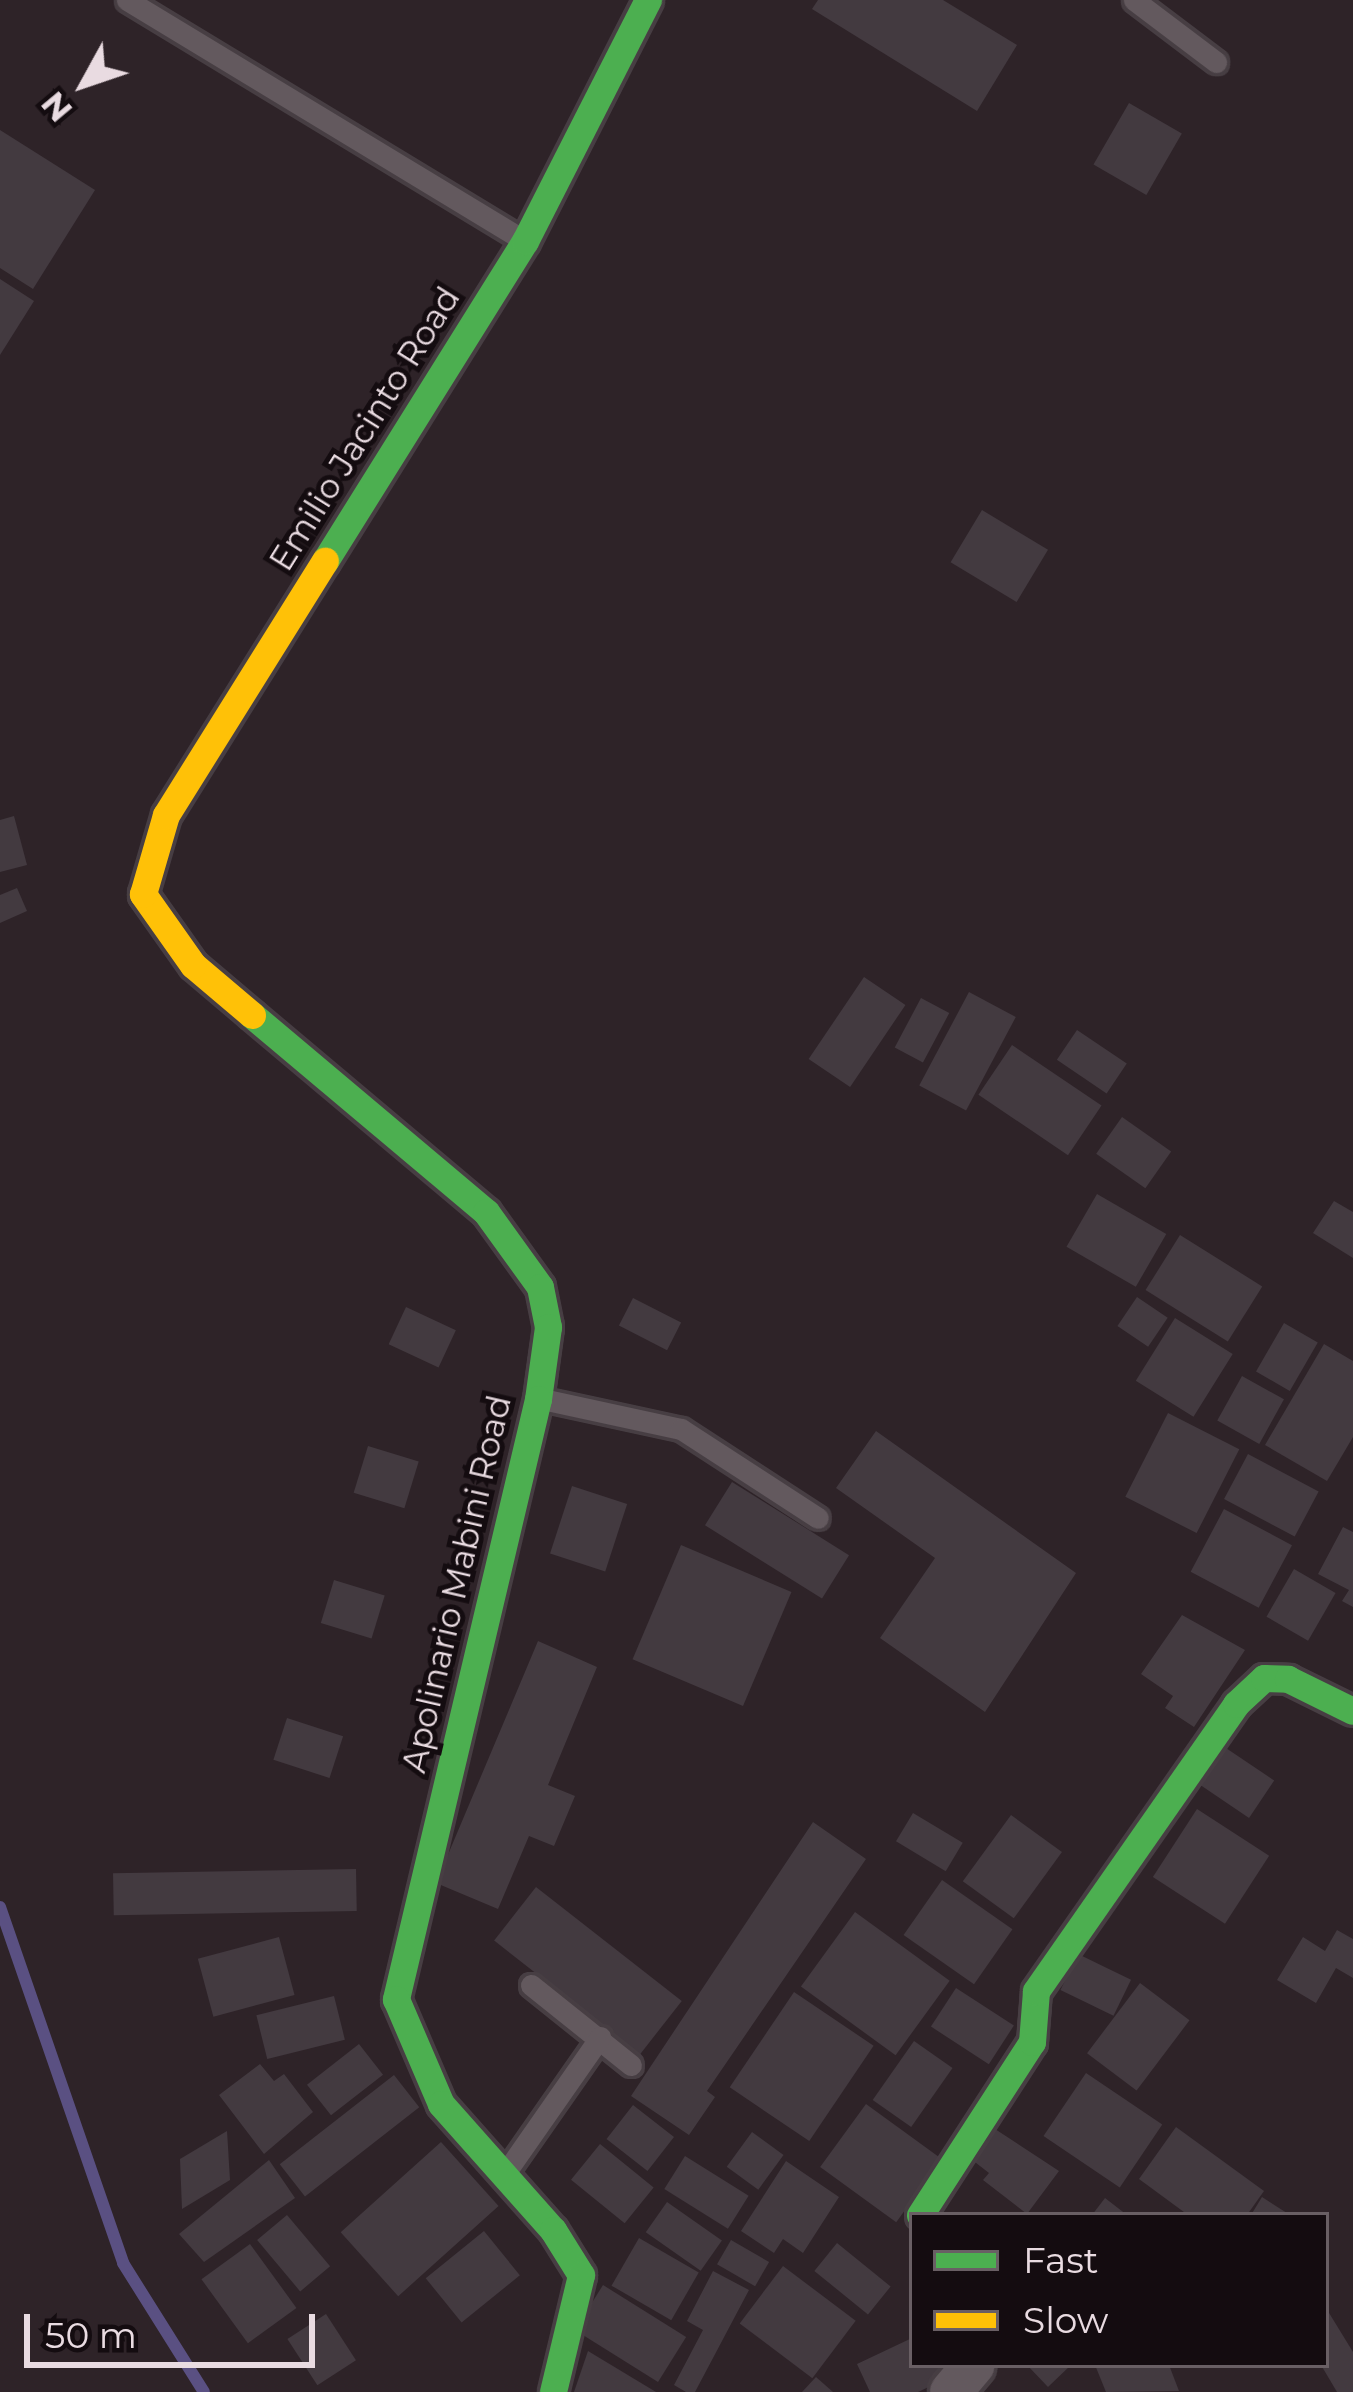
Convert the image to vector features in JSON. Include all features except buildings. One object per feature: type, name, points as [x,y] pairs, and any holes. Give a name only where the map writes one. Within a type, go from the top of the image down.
[{"type":"street","name":"Emilio Jacinto Road","points":[[143,894],[166,815],[525,241],[648,0]]},
{"type":"street","name":"Apolinario Mabini Road","points":[[143,894],[193,965],[486,1212],[540,1287],[548,1327],[538,1399],[396,1999],[442,2104],[504,2174],[581,2275],[566,2363],[553,2392]]},
{"type":"street","points":[[922,2212],[1032,2042],[1036,1991],[1236,1704],[1264,1678],[1288,1679],[1353,1711]]},
{"type":"street","points":[[951,2392],[971,2368]]},
{"type":"lane","points":[[127,0],[525,241]]},
{"type":"lane","points":[[1134,0],[1216,62]]},
{"type":"lane","points":[[538,1399],[681,1429],[818,1518]]},
{"type":"lane","points":[[531,1985],[631,2065]]},
{"type":"lane","points":[[504,2174],[599,2037]]},
{"type":"waterway","points":[[0,1907],[123,2263],[204,2392]]},
{"type":"traffic: fast","points":[[325,561],[525,241],[648,0]]},
{"type":"traffic: fast","points":[[252,1015],[486,1212],[540,1287],[548,1327],[538,1399],[396,1999],[441,2104],[553,2230],[581,2275],[553,2392]]},
{"type":"traffic: fast","points":[[922,2212],[1032,2042],[1036,1991],[1236,1704],[1264,1678],[1288,1679],[1353,1711]]},
{"type":"traffic: slow","points":[[252,1015],[193,965],[143,894],[166,815],[325,561]]}]
